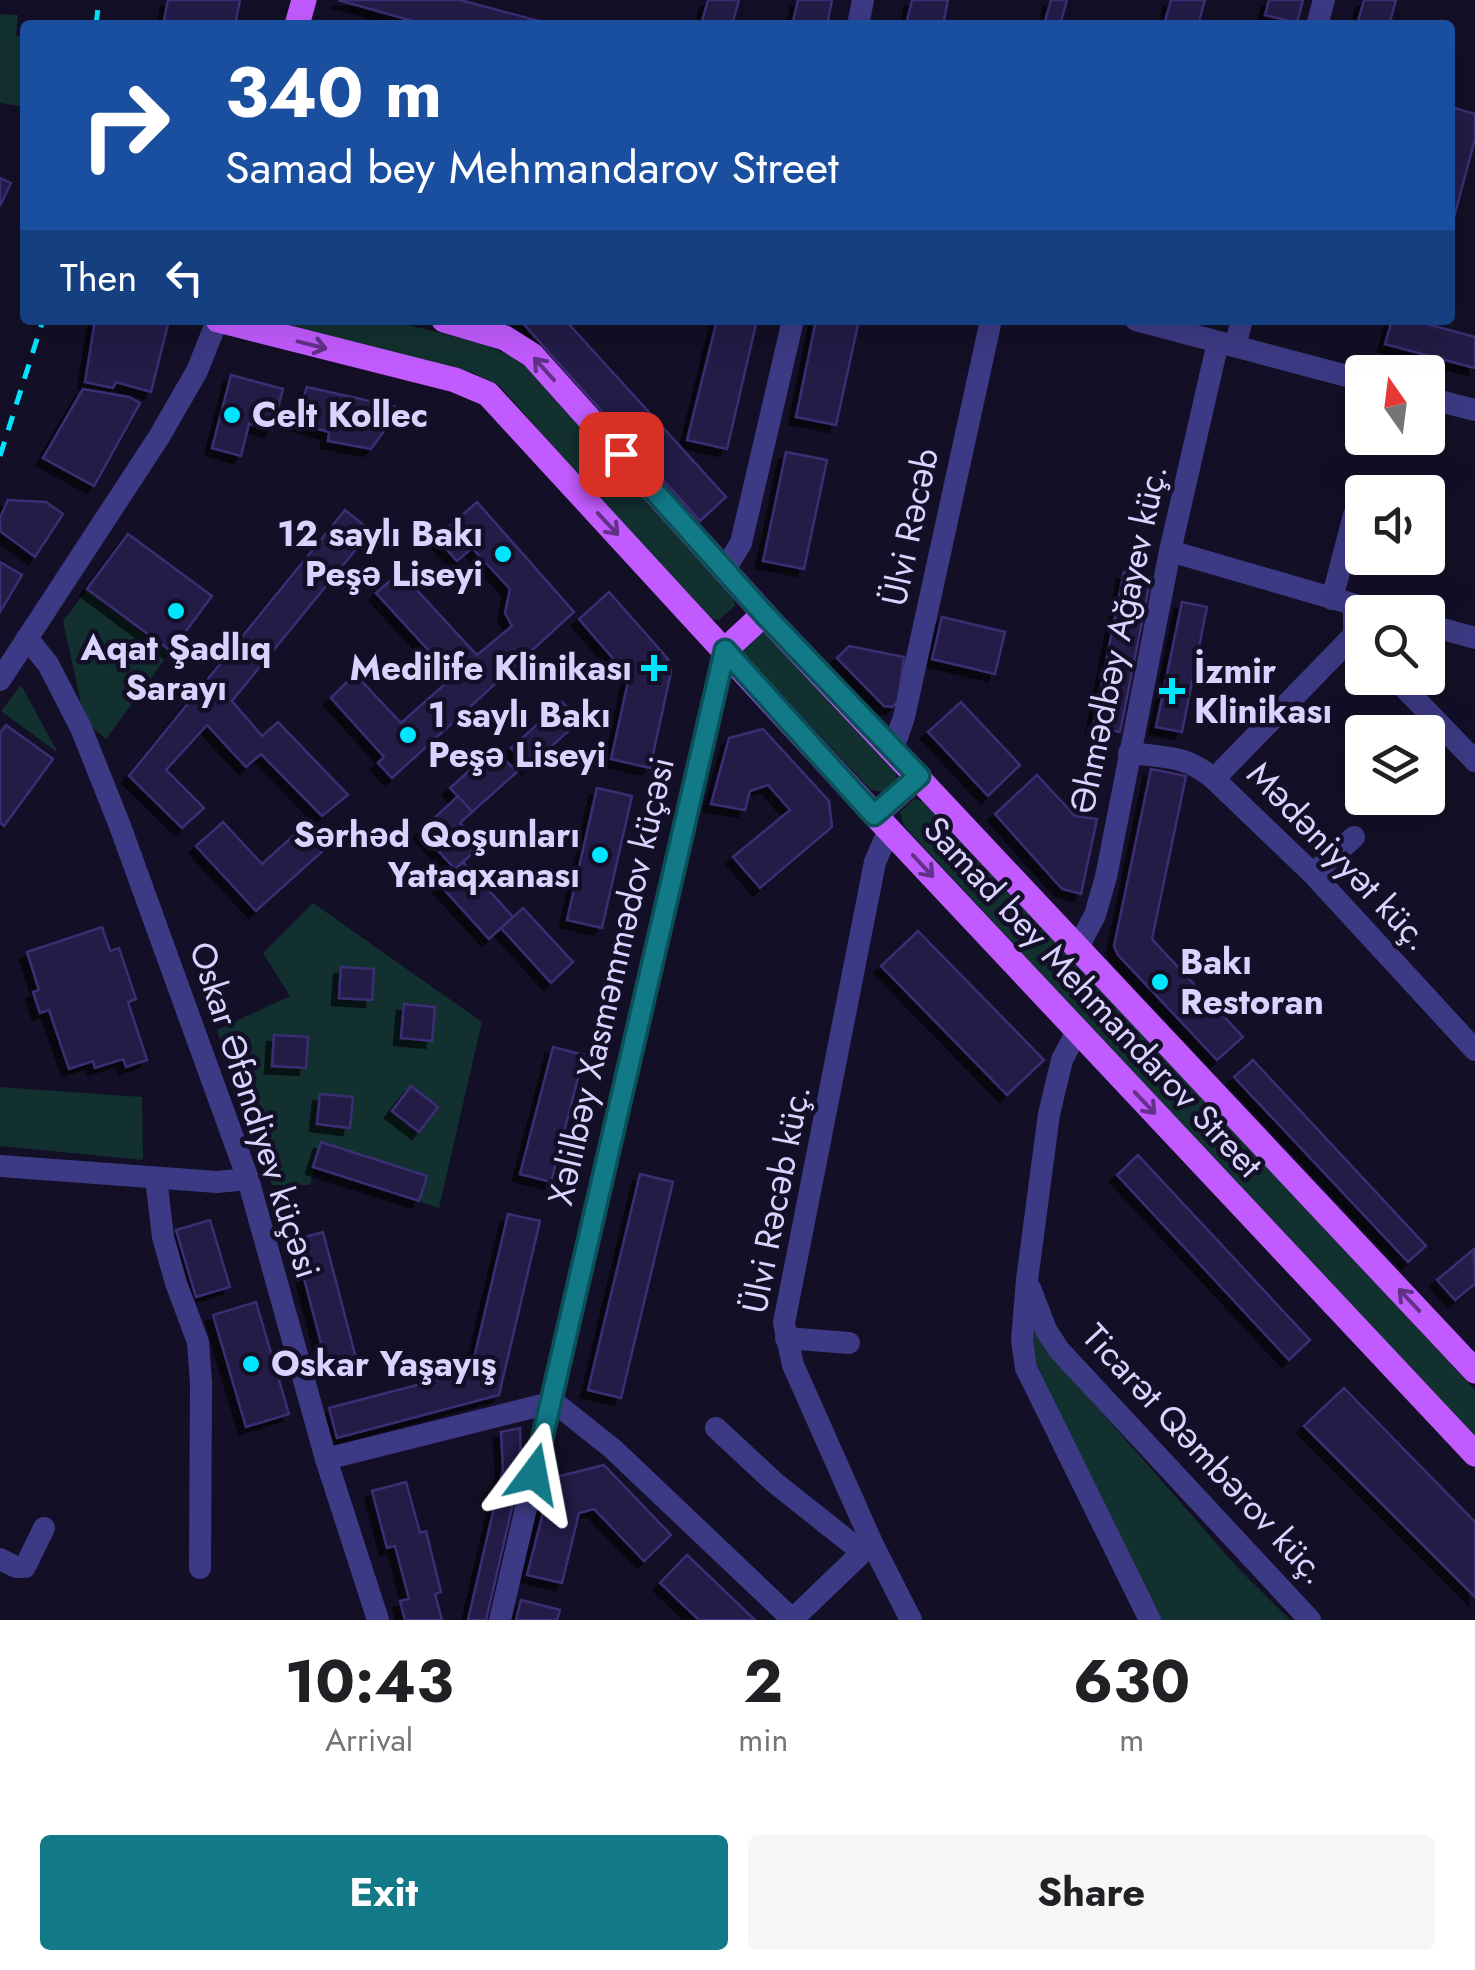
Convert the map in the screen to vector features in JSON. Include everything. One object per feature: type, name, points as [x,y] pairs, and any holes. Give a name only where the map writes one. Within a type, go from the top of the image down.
[{"type":"main road","name":"Samad bey Mehmandarov Street","points":[[238,325],[455,380],[488,394],[882,823],[1475,1454]]},
{"type":"main road","name":"Samad bey Mehmandarov Street","points":[[489,326],[532,356],[764,614],[1472,1361]]},
{"type":"main road","points":[[725,650],[764,614]]},
{"type":"main road","points":[[882,823],[919,776]]},
{"type":"street","points":[[0,680],[159,437],[196,372],[216,325]]},
{"type":"street","points":[[725,570],[741,543],[792,325]]},
{"type":"street","name":"Ülvi Rəcəb","points":[[894,749],[990,325]]},
{"type":"street","points":[[1155,325],[1345,375]]},
{"type":"street","name":"Əhmədbəy Ağayev küç.","points":[[1078,947],[1095,915],[1106,877],[1170,551],[1227,344],[1239,325]]},
{"type":"street","points":[[1445,402],[1475,410]]},
{"type":"street","points":[[1170,551],[1343,602]]},
{"type":"street","points":[[1345,607],[1346,575]]},
{"type":"street","points":[[1445,630],[1475,638]]},
{"type":"street","name":"Oskar Əfəndiyev küçəsi","points":[[27,638],[54,674],[88,746],[248,1179],[326,1459],[378,1620]]},
{"type":"street","name":"Xəlilbəy Xasməmmədov küçəsi","points":[[500,1620],[725,650]]},
{"type":"street","points":[[1214,778],[1345,652]]},
{"type":"street","points":[[1411,695],[1475,761]]},
{"type":"street","name":"Mədəniyyət küç.","points":[[1129,754],[1182,759],[1214,778],[1312,874],[1475,1050]]},
{"type":"street","name":"Ülvi Rəcəb küç.","points":[[882,823],[787,1300],[786,1338],[793,1365],[867,1547],[912,1620]]},
{"type":"street","points":[[1312,874],[1354,837]]},
{"type":"street","points":[[1077,1032],[1062,1060],[1049,1114],[1026,1280],[1022,1340],[1026,1368],[1150,1620]]},
{"type":"street","points":[[0,1166],[217,1182],[248,1179]]},
{"type":"street","points":[[156,1178],[163,1237],[198,1342],[200,1568]]},
{"type":"street","name":"Ticarət Qəmbərov küç.","points":[[1026,1280],[1046,1330],[1059,1350],[1310,1620]]},
{"type":"street","points":[[786,1338],[849,1344]]},
{"type":"street","points":[[326,1459],[550,1404],[570,1412],[613,1449],[793,1620],[867,1547],[774,1482],[716,1428]]},
{"type":"street","points":[[0,1558],[16,1567],[25,1567],[44,1528]]},
{"type":"green space","points":[[0,14],[18,15],[20,106],[0,103]]},
{"type":"green space","points":[[283,325],[408,325],[481,343],[520,360],[733,590],[735,606],[719,620],[703,618],[500,386],[471,372]]},
{"type":"green space","points":[[87,589],[171,651],[106,739],[85,721],[63,621]]},
{"type":"green space","points":[[762,629],[895,769],[897,781],[884,792],[871,790],[740,650]]},
{"type":"green space","points":[[21,685],[58,753],[1,711]]},
{"type":"green space","points":[[914,799],[927,802],[1475,1390],[1475,1441],[904,826],[900,812]]},
{"type":"green space","points":[[313,903],[482,1022],[439,1208],[314,1167],[310,1185],[272,1185],[217,1030],[290,996],[263,953]]},
{"type":"green space","points":[[0,1087],[142,1097],[143,1160],[0,1146]]},
{"type":"green space","points":[[1036,1328],[1049,1352],[1237,1567],[1290,1620],[1159,1620],[1038,1367],[1029,1340]]},
{"type":"building","points":[[168,0],[240,0],[236,20],[164,20]]},
{"type":"building","points":[[338,0],[460,0],[535,20],[409,20]]},
{"type":"building","points":[[708,0],[739,0],[733,20],[702,20]]},
{"type":"building","points":[[798,0],[832,0],[828,20],[793,20]]},
{"type":"building","points":[[912,0],[948,0],[944,20],[907,20]]},
{"type":"building","points":[[1051,0],[1067,0],[1061,20],[1045,20]]},
{"type":"building","points":[[1171,0],[1205,0],[1199,20],[1165,20]]},
{"type":"building","points":[[1269,0],[1303,0],[1298,20],[1265,15]]},
{"type":"building","points":[[1364,0],[1396,0],[1390,20],[1358,20]]},
{"type":"building","points":[[1455,108],[1475,114],[1475,139],[1455,213]]},
{"type":"building","points":[[0,178],[11,183],[0,206]]},
{"type":"building","points":[[94,325],[168,325],[151,392],[116,382],[113,388],[85,382]]},
{"type":"building","points":[[524,325],[570,325],[726,497],[700,521]]},
{"type":"building","points":[[716,325],[756,325],[727,449],[687,440]]},
{"type":"building","points":[[815,325],[858,325],[836,425],[796,417]]},
{"type":"building","points":[[1391,325],[1431,325],[1475,337],[1475,368],[1445,360],[1445,355],[1426,355],[1385,344]]},
{"type":"building","points":[[231,375],[283,389],[272,430],[249,424],[241,456],[212,448]]},
{"type":"building","points":[[307,387],[401,408],[371,449],[328,441],[329,432],[295,423]]},
{"type":"building","points":[[83,389],[129,397],[140,403],[94,486],[43,458]]},
{"type":"building","points":[[786,452],[827,460],[804,569],[763,561]]},
{"type":"building","points":[[8,500],[46,502],[63,514],[35,557],[0,531],[0,518]]},
{"type":"building","points":[[477,502],[574,612],[392,778],[378,763],[384,757],[331,698],[355,674],[401,723],[453,677],[376,593],[400,572],[477,655],[512,626],[505,613],[510,589],[472,548],[457,561],[436,538]]},
{"type":"building","points":[[345,510],[371,531],[232,701],[262,736],[278,722],[348,795],[322,816],[261,754],[246,767],[207,725],[166,770],[204,808],[182,828],[129,776]]},
{"type":"building","points":[[128,534],[212,596],[171,651],[87,589]]},
{"type":"building","points":[[0,562],[22,575],[0,612]]},
{"type":"building","points":[[1124,572],[1151,577],[1120,732],[1093,727]]},
{"type":"building","points":[[609,592],[668,659],[671,672],[650,768],[611,759],[629,677],[579,619]]},
{"type":"building","points":[[1182,602],[1207,607],[1182,732],[1156,727]]},
{"type":"building","points":[[942,617],[1005,632],[995,674],[932,659]]},
{"type":"building","points":[[849,646],[904,657],[898,702],[892,707],[884,706],[837,658]]},
{"type":"building","points":[[562,702],[580,721],[528,767],[511,748]]},
{"type":"building","points":[[961,702],[1020,765],[988,796],[928,732]]},
{"type":"building","points":[[6,725],[53,759],[4,826],[0,823],[0,733]]},
{"type":"building","points":[[763,729],[829,801],[832,827],[760,888],[733,857],[790,810],[768,785],[750,791],[745,810],[711,804],[729,738]]},
{"type":"building","points":[[494,748],[517,772],[472,812],[450,788]]},
{"type":"building","points":[[1151,769],[1186,776],[1152,939],[1243,1037],[1217,1060],[1118,955],[1114,946]]},
{"type":"building","points":[[1037,775],[1075,816],[1097,819],[1081,894],[1062,889],[995,814]]},
{"type":"building","points":[[597,788],[632,796],[602,928],[567,920]]},
{"type":"building","points":[[458,796],[472,812],[460,823],[481,846],[455,869],[420,831]]},
{"type":"building","points":[[223,822],[262,864],[304,826],[325,849],[256,911],[196,846]]},
{"type":"building","points":[[463,862],[513,917],[489,939],[439,884]]},
{"type":"building","points":[[523,908],[573,962],[551,983],[501,928]]},
{"type":"building","points":[[102,927],[110,951],[119,948],[136,999],[128,1002],[147,1060],[126,1067],[123,1059],[95,1068],[93,1061],[69,1069],[49,1010],[40,1013],[33,992],[39,990],[27,952]]},
{"type":"building","points":[[918,931],[1044,1060],[1007,1095],[881,966]]},
{"type":"building","points":[[341,967],[374,969],[372,1000],[339,998]]},
{"type":"building","points":[[404,1004],[435,1007],[432,1041],[401,1038]]},
{"type":"building","points":[[274,1035],[308,1037],[306,1068],[272,1066]]},
{"type":"building","points":[[553,1047],[584,1055],[551,1182],[520,1174]]},
{"type":"building","points":[[1253,1060],[1426,1246],[1408,1262],[1234,1077]]},
{"type":"building","points":[[411,1086],[438,1107],[419,1132],[392,1111]]},
{"type":"building","points":[[320,1094],[353,1097],[350,1128],[317,1124]]},
{"type":"building","points":[[321,1142],[427,1176],[419,1201],[313,1167]]},
{"type":"building","points":[[1138,1155],[1310,1340],[1289,1360],[1117,1175]]},
{"type":"building","points":[[640,1174],[673,1182],[621,1398],[588,1390]]},
{"type":"building","points":[[508,1214],[540,1221],[499,1395],[337,1438],[329,1408],[471,1371]]},
{"type":"building","points":[[210,1220],[230,1287],[196,1297],[176,1230]]},
{"type":"building","points":[[323,1232],[357,1362],[328,1370],[294,1240]]},
{"type":"building","points":[[1474,1249],[1475,1284],[1455,1300],[1437,1280]]},
{"type":"building","name":"Oskar Yaşayış","points":[[256,1302],[289,1414],[246,1427],[213,1315]]},
{"type":"building","points":[[1344,1388],[1475,1522],[1475,1597],[1304,1426]]},
{"type":"building","points":[[520,1428],[521,1469],[486,1620],[468,1620],[503,1469],[501,1432]]},
{"type":"building","points":[[604,1465],[671,1535],[644,1561],[594,1509],[579,1513],[562,1583],[527,1575],[552,1478]]},
{"type":"building","points":[[406,1482],[420,1533],[426,1531],[441,1592],[435,1594],[442,1620],[405,1620],[400,1601],[409,1599],[395,1546],[387,1548],[372,1491]]},
{"type":"building","points":[[687,1555],[755,1620],[699,1620],[660,1583]]},
{"type":"building","points":[[521,1600],[560,1610],[557,1620],[516,1620]]},
{"type":"railway","points":[[97,20],[99,0]]},
{"type":"railway","points":[[0,456],[41,325]]},
{"type":"place","name":"Celt Kollec","points":[[232,415]]},
{"type":"place","name":"12 saylı Bakı Peşə Liseyi","points":[[503,554]]},
{"type":"place","name":"Aqat Şadlıq Sarayı","points":[[176,611]]},
{"type":"place","name":"Medilife Klinikası","points":[[654,668]]},
{"type":"place","name":"İzmir Klinikası","points":[[1172,691]]},
{"type":"place","name":"1 saylı Bakı Peşə Liseyi","points":[[408,735]]},
{"type":"place","name":"Sərhəd Qoşunları Yataqxanası","points":[[600,855]]},
{"type":"place","name":"Bakı Restoran","points":[[1160,982]]},
{"type":"place","name":"Oskar Yaşayış","points":[[251,1364]]},
{"type":"route","points":[[534,1474],[725,650],[874,815],[919,776],[764,614],[621,454]]}]
